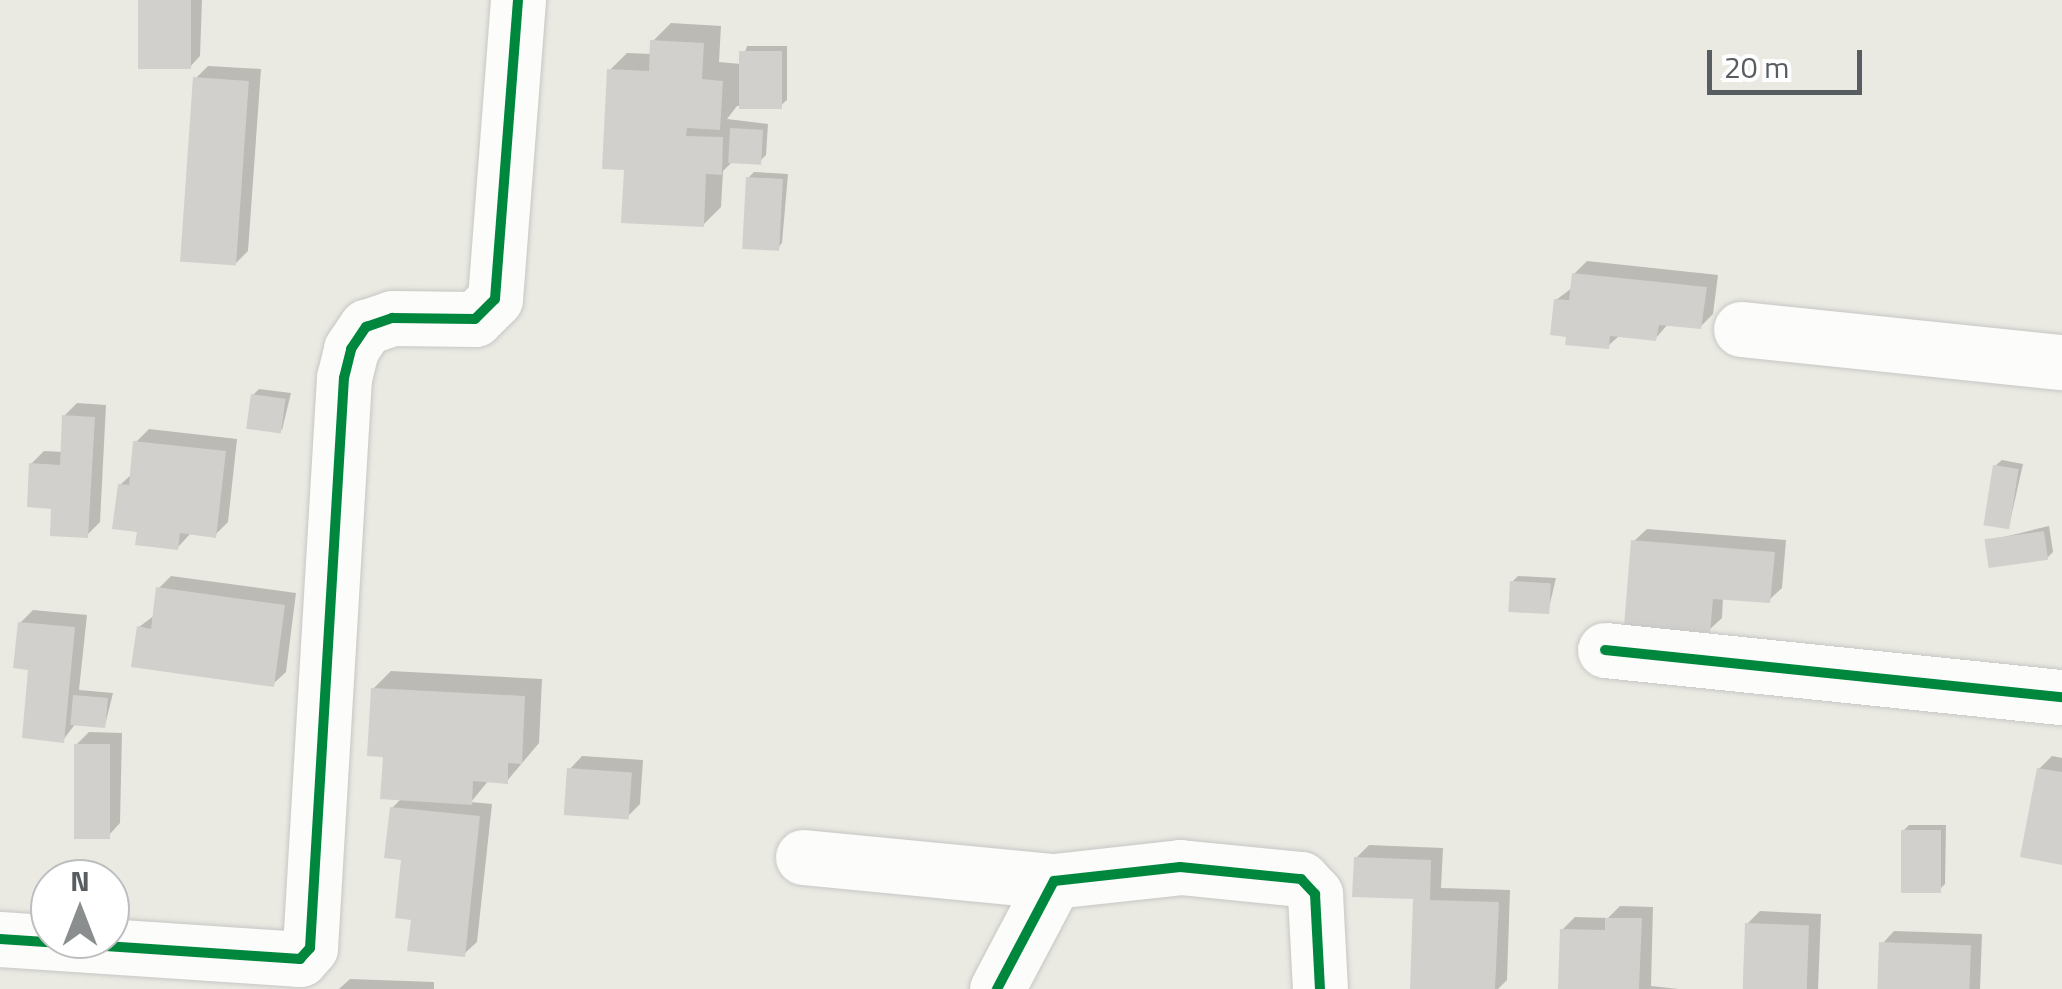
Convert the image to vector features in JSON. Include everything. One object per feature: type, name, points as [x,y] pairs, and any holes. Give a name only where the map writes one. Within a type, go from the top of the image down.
[{"type":"street","points":[[0,940],[300,959],[310,948],[344,378],[351,349],[366,327],[392,318],[475,319],[495,299],[518,0]]},
{"type":"street","points":[[1741,329],[2062,362]]},
{"type":"street","points":[[1605,650],[2062,697]]},
{"type":"street","points":[[803,857],[1054,881],[1180,867],[1301,879],[1315,894],[1320,989]]},
{"type":"street","points":[[997,989],[1054,881]]},
{"type":"building","points":[[138,0],[191,0],[191,69],[138,69]]},
{"type":"building","points":[[650,40],[704,43],[702,79],[723,81],[720,130],[687,128],[686,136],[723,137],[722,175],[706,174],[704,227],[621,223],[624,170],[602,169],[607,69],[649,71]]},
{"type":"building","points":[[739,51],[782,51],[782,109],[739,109]]},
{"type":"building","points":[[193,77],[249,81],[236,265],[180,262]]},
{"type":"building","points":[[730,128],[763,130],[761,165],[728,163]]},
{"type":"building","points":[[746,177],[783,179],[779,251],[742,249]]},
{"type":"building","points":[[1572,273],[1707,287],[1701,329],[1659,325],[1656,341],[1610,336],[1609,349],[1565,345],[1566,337],[1550,335],[1554,299],[1569,300]]},
{"type":"building","points":[[251,394],[286,399],[281,434],[246,429]]},
{"type":"building","points":[[62,415],[95,417],[88,538],[50,536],[51,509],[27,507],[29,463],[60,465]]},
{"type":"building","points":[[133,441],[226,451],[216,538],[180,533],[178,550],[135,545],[137,532],[112,529],[118,484],[129,485]]},
{"type":"building","points":[[1993,465],[2019,469],[2009,529],[1983,525]]},
{"type":"building","points":[[2044,531],[2048,560],[1989,568],[1985,539]]},
{"type":"building","points":[[1631,540],[1775,552],[1770,603],[1713,599],[1710,633],[1624,626]]},
{"type":"building","points":[[1510,581],[1551,583],[1549,614],[1508,612]]},
{"type":"building","points":[[156,587],[285,605],[274,687],[131,667],[137,626],[151,629]]},
{"type":"building","points":[[18,622],[75,627],[64,743],[22,738],[28,670],[13,668]]},
{"type":"building","points":[[371,688],[525,696],[522,764],[508,763],[508,784],[473,781],[472,805],[380,799],[383,757],[367,756]]},
{"type":"building","points":[[73,695],[108,698],[105,728],[70,725]]},
{"type":"building","points":[[74,744],[110,744],[110,839],[74,839]]},
{"type":"building","points":[[567,768],[632,773],[629,819],[564,815]]},
{"type":"building","points":[[2037,768],[2062,772],[2062,865],[2020,857]]},
{"type":"building","points":[[390,807],[480,816],[465,957],[407,951],[411,920],[395,918],[401,860],[384,858]]},
{"type":"building","points":[[1901,830],[1941,830],[1941,893],[1901,893]]},
{"type":"building","points":[[1354,857],[1431,860],[1430,900],[1499,902],[1495,989],[1410,989],[1413,899],[1352,897]]},
{"type":"building","points":[[1605,918],[1642,918],[1639,989],[1558,989],[1560,929],[1605,930]]},
{"type":"building","points":[[1745,923],[1809,925],[1807,989],[1743,989]]},
{"type":"building","points":[[1879,942],[1971,945],[1969,989],[1877,989]]},
{"type":"cycle path","points":[[0,939],[300,959],[310,948],[344,378],[351,349],[366,327],[392,318],[475,319],[495,299],[518,0]]},
{"type":"cycle path","points":[[1605,650],[2062,697]]},
{"type":"cycle path","points":[[997,989],[1054,881],[1180,867],[1301,879],[1315,894],[1320,989]]}]
